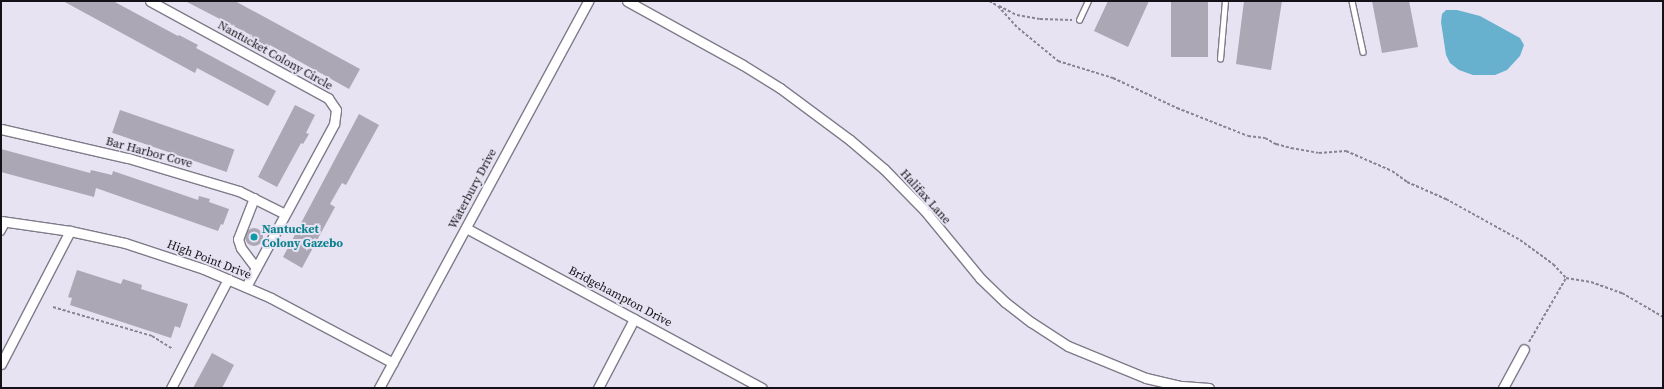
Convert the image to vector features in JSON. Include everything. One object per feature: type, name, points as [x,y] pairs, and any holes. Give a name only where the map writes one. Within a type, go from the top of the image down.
[{"type":"street","name":"Nantucket Colony Circle","points":[[150,1],[328,98],[333,104],[336,117],[334,124],[246,287]]},
{"type":"street","name":"Waterbury Drive","points":[[379,388],[588,1]]},
{"type":"street","name":"Halifax Lane","points":[[627,1],[743,65],[780,88],[850,140],[884,169],[925,212],[980,278],[1005,302],[1031,322],[1068,346],[1146,378],[1182,386],[1208,388]]},
{"type":"street","name":"Bar Harbor Cove","points":[[1,129],[128,158],[239,191],[285,214]]},
{"type":"street","points":[[254,198],[238,239],[239,245],[256,268]]},
{"type":"street","name":"High Point Drive","points":[[4,221],[70,231],[165,255],[228,279],[295,310],[393,363]]},
{"type":"street","name":"Bridgehampton Drive","points":[[466,228],[762,388]]},
{"type":"street","points":[[1,364],[70,231]]},
{"type":"street","points":[[171,388],[228,279]]},
{"type":"street","points":[[598,388],[634,319]]},
{"type":"street","points":[[1503,388],[1524,350]]},
{"type":"lane","points":[[1079,20],[1088,1]]},
{"type":"lane","points":[[1220,59],[1225,1]]},
{"type":"lane","points":[[1352,1],[1363,52]]},
{"type":"lane","points":[[1,232],[4,221]]},
{"type":"path","points":[[989,1],[1017,15],[1040,19],[1079,20]]},
{"type":"path","points":[[998,6],[1018,28],[1058,61],[1113,78],[1177,108],[1248,136],[1265,138],[1276,144],[1319,153],[1346,151],[1392,171],[1407,182],[1446,199],[1520,240],[1553,264],[1566,278],[1591,282],[1622,293],[1663,317]]},
{"type":"path","points":[[1524,350],[1566,278]]},
{"type":"path","points":[[53,307],[152,336],[173,349]]},
{"type":"water","points":[[1446,10],[1457,10],[1480,16],[1520,38],[1524,45],[1520,56],[1507,70],[1495,75],[1473,75],[1459,70],[1450,63],[1446,55],[1441,22],[1442,14]]},
{"type":"building","points":[[63,1],[113,1],[178,36],[179,35],[198,45],[196,48],[276,91],[268,106],[197,68],[195,73]]},
{"type":"building","points":[[185,1],[235,1],[360,69],[349,89],[270,45],[269,48],[250,37],[251,35]]},
{"type":"building","points":[[1108,1],[1149,1],[1128,47],[1094,31]]},
{"type":"building","points":[[1171,1],[1208,1],[1208,57],[1171,57]]},
{"type":"building","points":[[1244,1],[1282,1],[1271,70],[1236,64]]},
{"type":"building","points":[[1372,1],[1409,1],[1418,47],[1382,53]]},
{"type":"building","points":[[295,105],[315,115],[306,133],[309,134],[303,144],[301,143],[277,187],[258,177]]},
{"type":"building","points":[[120,110],[234,149],[227,172],[112,133]]},
{"type":"building","points":[[359,114],[379,125],[346,185],[342,183],[330,204],[335,207],[302,268],[283,257]]},
{"type":"building","points":[[1,149],[90,173],[91,170],[112,175],[113,171],[198,200],[199,196],[210,199],[209,202],[229,209],[223,225],[221,224],[218,231],[96,188],[94,197],[1,172]]},
{"type":"building","name":"Nantucket Colony Gazebo","points":[[254,228],[260,231],[263,237],[260,243],[254,246],[248,243],[245,237],[248,231]]},
{"type":"building","points":[[77,270],[121,284],[123,279],[142,285],[141,289],[188,304],[180,328],[175,326],[171,338],[70,305],[72,298],[68,297]]},
{"type":"building","points":[[212,353],[234,365],[222,388],[193,388]]},
{"type":"place","name":"Nantucket Colony Gazebo","points":[[254,237]]}]
